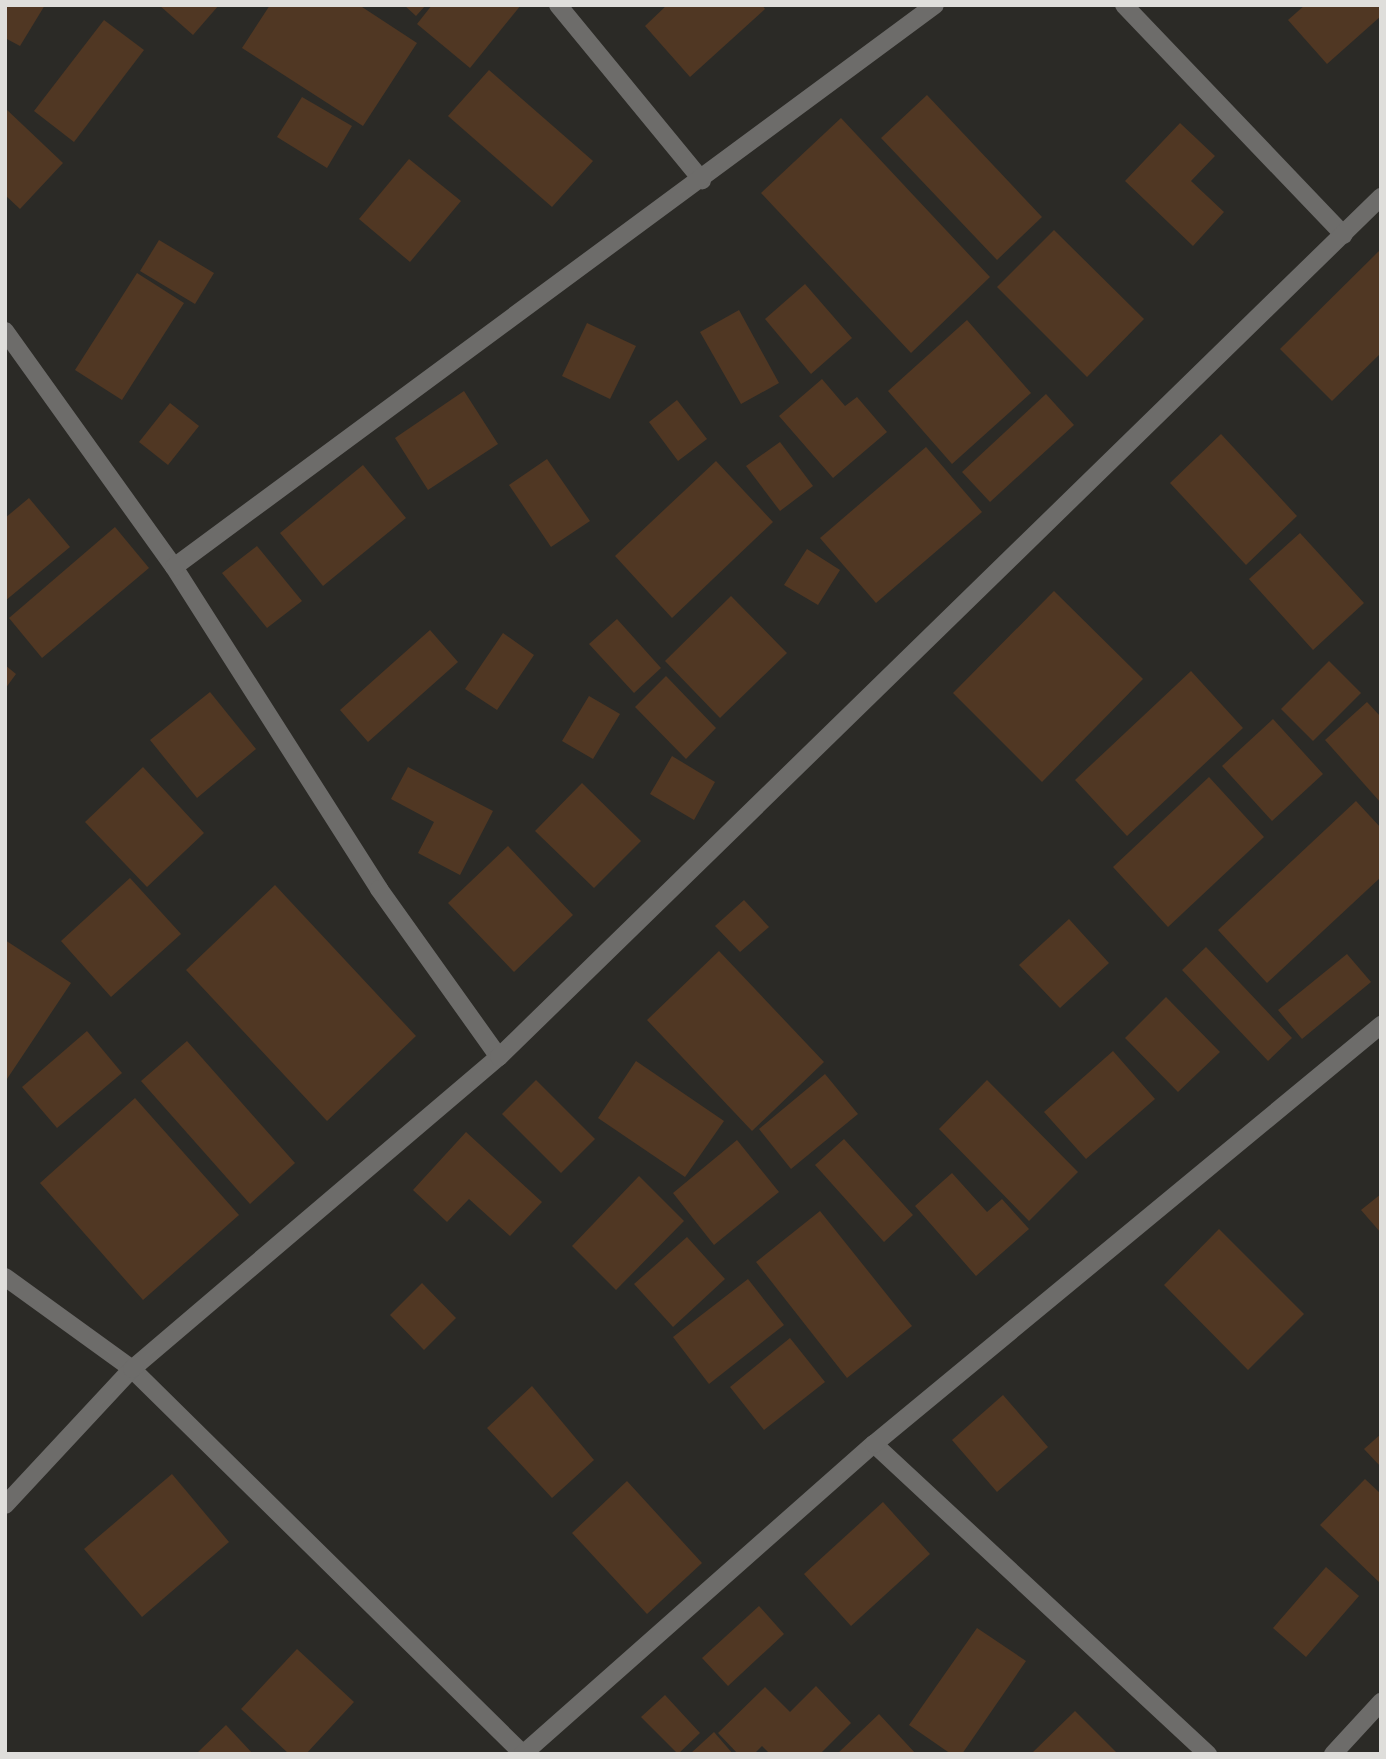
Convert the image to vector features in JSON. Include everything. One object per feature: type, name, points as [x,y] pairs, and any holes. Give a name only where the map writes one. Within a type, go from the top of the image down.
[{"type":"street","points":[[558,5],[702,180]]},
{"type":"street","points":[[174,567],[702,180],[935,5]]},
{"type":"street","points":[[1124,5],[1344,235]]},
{"type":"street","points":[[5,1505],[132,1369],[499,1057],[1381,197]]},
{"type":"street","points":[[5,331],[174,567],[379,889],[499,1057]]},
{"type":"street","points":[[5,1277],[132,1369],[523,1754],[874,1444],[1381,1025]]},
{"type":"street","points":[[874,1444],[1208,1754]]},
{"type":"street","points":[[1333,1754],[1381,1702]]},
{"type":"building","points":[[5,5],[45,5],[20,46],[5,38]]},
{"type":"building","points":[[159,5],[219,5],[193,35]]},
{"type":"building","points":[[270,5],[359,5],[417,43],[363,126],[242,48]]},
{"type":"building","points":[[404,5],[426,5],[416,16]]},
{"type":"building","points":[[432,5],[521,5],[470,68],[417,24]]},
{"type":"building","points":[[667,5],[762,5],[765,9],[690,77],[645,26]]},
{"type":"building","points":[[1305,5],[1381,5],[1381,16],[1327,64],[1288,20]]},
{"type":"building","points":[[104,20],[144,50],[74,142],[34,111]]},
{"type":"building","points":[[489,70],[593,161],[552,207],[448,116]]},
{"type":"building","points":[[927,95],[1042,217],[997,260],[881,138]]},
{"type":"building","points":[[302,97],[352,126],[327,168],[277,137]]},
{"type":"building","points":[[5,108],[63,163],[20,209],[5,195]]},
{"type":"building","points":[[841,118],[990,277],[911,353],[761,193]]},
{"type":"building","points":[[1180,123],[1215,156],[1191,181],[1224,212],[1193,246],[1125,181]]},
{"type":"building","points":[[409,159],[461,201],[410,262],[359,219]]},
{"type":"building","points":[[1054,230],[1144,319],[1087,377],[997,287]]},
{"type":"building","points":[[159,240],[214,273],[195,304],[140,271]]},
{"type":"building","points":[[1381,249],[1381,353],[1332,401],[1280,349]]},
{"type":"building","points":[[137,273],[184,303],[122,400],[75,370]]},
{"type":"building","points":[[805,284],[852,338],[811,374],[765,319]]},
{"type":"building","points":[[739,310],[779,383],[741,404],[700,332]]},
{"type":"building","points":[[967,320],[1031,393],[952,464],[888,391]]},
{"type":"building","points":[[587,323],[636,346],[610,399],[562,376]]},
{"type":"building","points":[[822,379],[845,406],[857,397],[887,432],[833,478],[779,416]]},
{"type":"building","points":[[464,391],[498,444],[428,490],[395,438]]},
{"type":"building","points":[[1046,394],[1074,425],[990,502],[962,472]]},
{"type":"building","points":[[677,400],[707,439],[678,461],[649,422]]},
{"type":"building","points":[[170,403],[199,426],[168,465],[139,442]]},
{"type":"building","points":[[1221,434],[1297,516],[1246,565],[1170,483]]},
{"type":"building","points":[[780,442],[813,486],[780,511],[746,466]]},
{"type":"building","points":[[926,447],[982,512],[876,603],[820,538]]},
{"type":"building","points":[[547,459],[590,521],[551,547],[509,485]]},
{"type":"building","points":[[716,461],[773,522],[672,618],[615,556]]},
{"type":"building","points":[[363,465],[406,518],[323,586],[280,533]]},
{"type":"building","points":[[29,498],[70,547],[5,601],[5,518]]},
{"type":"building","points":[[115,527],[149,568],[42,658],[9,618]]},
{"type":"building","points":[[1300,533],[1364,603],[1313,650],[1249,579]]},
{"type":"building","points":[[257,546],[302,601],[267,628],[222,573]]},
{"type":"building","points":[[807,549],[840,570],[818,605],[784,585]]},
{"type":"building","points":[[1054,591],[1143,679],[1042,782],[953,693]]},
{"type":"building","points":[[731,596],[787,653],[720,718],[665,661]]},
{"type":"building","points":[[617,619],[661,668],[634,693],[589,644]]},
{"type":"building","points":[[430,630],[458,662],[368,742],[340,710]]},
{"type":"building","points":[[503,633],[534,655],[497,710],[465,689]]},
{"type":"building","points":[[1329,661],[1361,693],[1313,741],[1281,709]]},
{"type":"building","points":[[5,665],[16,674],[5,689]]},
{"type":"building","points":[[1191,671],[1243,728],[1127,836],[1075,780]]},
{"type":"building","points":[[666,676],[716,728],[686,759],[635,707]]},
{"type":"building","points":[[210,692],[256,749],[197,798],[150,740]]},
{"type":"building","points":[[589,696],[620,714],[593,759],[562,741]]},
{"type":"building","points":[[1367,702],[1381,717],[1381,803],[1325,740]]},
{"type":"building","points":[[1273,719],[1323,774],[1272,821],[1222,766]]},
{"type":"building","points":[[672,756],[715,782],[694,820],[650,794]]},
{"type":"building","points":[[143,767],[204,833],[147,887],[85,822]]},
{"type":"building","points":[[408,767],[493,811],[460,875],[418,853],[434,822],[391,799]]},
{"type":"building","points":[[1209,777],[1264,837],[1168,927],[1113,867]]},
{"type":"building","points":[[582,783],[641,841],[594,888],[535,831]]},
{"type":"building","points":[[1356,801],[1381,828],[1381,877],[1267,983],[1218,930]]},
{"type":"building","points":[[508,846],[573,915],[514,972],[448,903]]},
{"type":"building","points":[[130,878],[181,934],[111,997],[61,941]]},
{"type":"building","points":[[275,885],[416,1036],[327,1121],[186,970]]},
{"type":"building","points":[[744,900],[769,927],[740,952],[715,926]]},
{"type":"building","points":[[1069,919],[1109,963],[1060,1008],[1019,965]]},
{"type":"building","points":[[5,940],[71,983],[5,1082]]},
{"type":"building","points":[[1206,947],[1292,1038],[1268,1061],[1182,970]]},
{"type":"building","points":[[719,951],[824,1062],[752,1131],[647,1020]]},
{"type":"building","points":[[1347,954],[1371,982],[1302,1039],[1278,1010]]},
{"type":"building","points":[[1166,997],[1220,1052],[1178,1092],[1125,1038]]},
{"type":"building","points":[[87,1031],[122,1073],[57,1128],[22,1087]]},
{"type":"building","points":[[187,1041],[295,1163],[250,1204],[141,1081]]},
{"type":"building","points":[[1113,1051],[1155,1099],[1086,1159],[1044,1112]]},
{"type":"building","points":[[636,1061],[724,1121],[685,1177],[598,1118]]},
{"type":"building","points":[[825,1074],[858,1114],[791,1169],[759,1129]]},
{"type":"building","points":[[536,1080],[595,1139],[561,1173],[502,1114]]},
{"type":"building","points":[[987,1080],[1078,1172],[1029,1221],[939,1129]]},
{"type":"building","points":[[135,1098],[239,1215],[143,1300],[40,1183]]},
{"type":"building","points":[[466,1132],[542,1202],[510,1236],[469,1199],[447,1222],[413,1190]]},
{"type":"building","points":[[844,1139],[913,1215],[884,1242],[815,1165]]},
{"type":"building","points":[[737,1140],[779,1192],[714,1245],[673,1193]]},
{"type":"building","points":[[952,1173],[987,1212],[1002,1199],[1029,1229],[976,1276],[915,1206]]},
{"type":"building","points":[[639,1176],[684,1221],[616,1290],[572,1246]]},
{"type":"building","points":[[1381,1194],[1381,1233],[1361,1210]]},
{"type":"building","points":[[820,1211],[912,1326],[847,1378],[756,1262]]},
{"type":"building","points":[[1219,1229],[1304,1314],[1248,1370],[1164,1285]]},
{"type":"building","points":[[687,1237],[725,1279],[673,1327],[634,1284]]},
{"type":"building","points":[[748,1279],[784,1325],[709,1384],[673,1337]]},
{"type":"building","points":[[422,1283],[456,1318],[424,1350],[390,1315]]},
{"type":"building","points":[[790,1338],[825,1382],[764,1430],[730,1387]]},
{"type":"building","points":[[532,1386],[594,1460],[552,1498],[487,1428]]},
{"type":"building","points":[[1003,1395],[1048,1447],[997,1492],[952,1440]]},
{"type":"building","points":[[1381,1434],[1381,1467],[1364,1449]]},
{"type":"building","points":[[172,1474],[229,1542],[142,1617],[84,1549]]},
{"type":"building","points":[[1365,1479],[1381,1494],[1381,1584],[1320,1525]]},
{"type":"building","points":[[627,1481],[702,1563],[647,1614],[572,1533]]},
{"type":"building","points":[[883,1502],[930,1554],[851,1626],[804,1574]]},
{"type":"building","points":[[1326,1567],[1359,1596],[1306,1657],[1273,1628]]},
{"type":"building","points":[[759,1606],[784,1634],[728,1686],[702,1658]]},
{"type":"building","points":[[977,1628],[1026,1661],[962,1754],[951,1754],[909,1725]]},
{"type":"building","points":[[297,1649],[354,1702],[306,1754],[289,1754],[241,1709]]},
{"type":"building","points":[[816,1686],[851,1723],[820,1754],[770,1754],[762,1746],[754,1754],[738,1754],[718,1733],[765,1687],[790,1712]]},
{"type":"building","points":[[665,1695],[700,1733],[678,1754],[641,1717]]},
{"type":"building","points":[[1075,1711],[1118,1754],[1031,1754]]},
{"type":"building","points":[[879,1714],[916,1754],[837,1754]]},
{"type":"building","points":[[226,1725],[253,1754],[196,1754]]},
{"type":"building","points":[[714,1732],[733,1754],[690,1754]]}]
